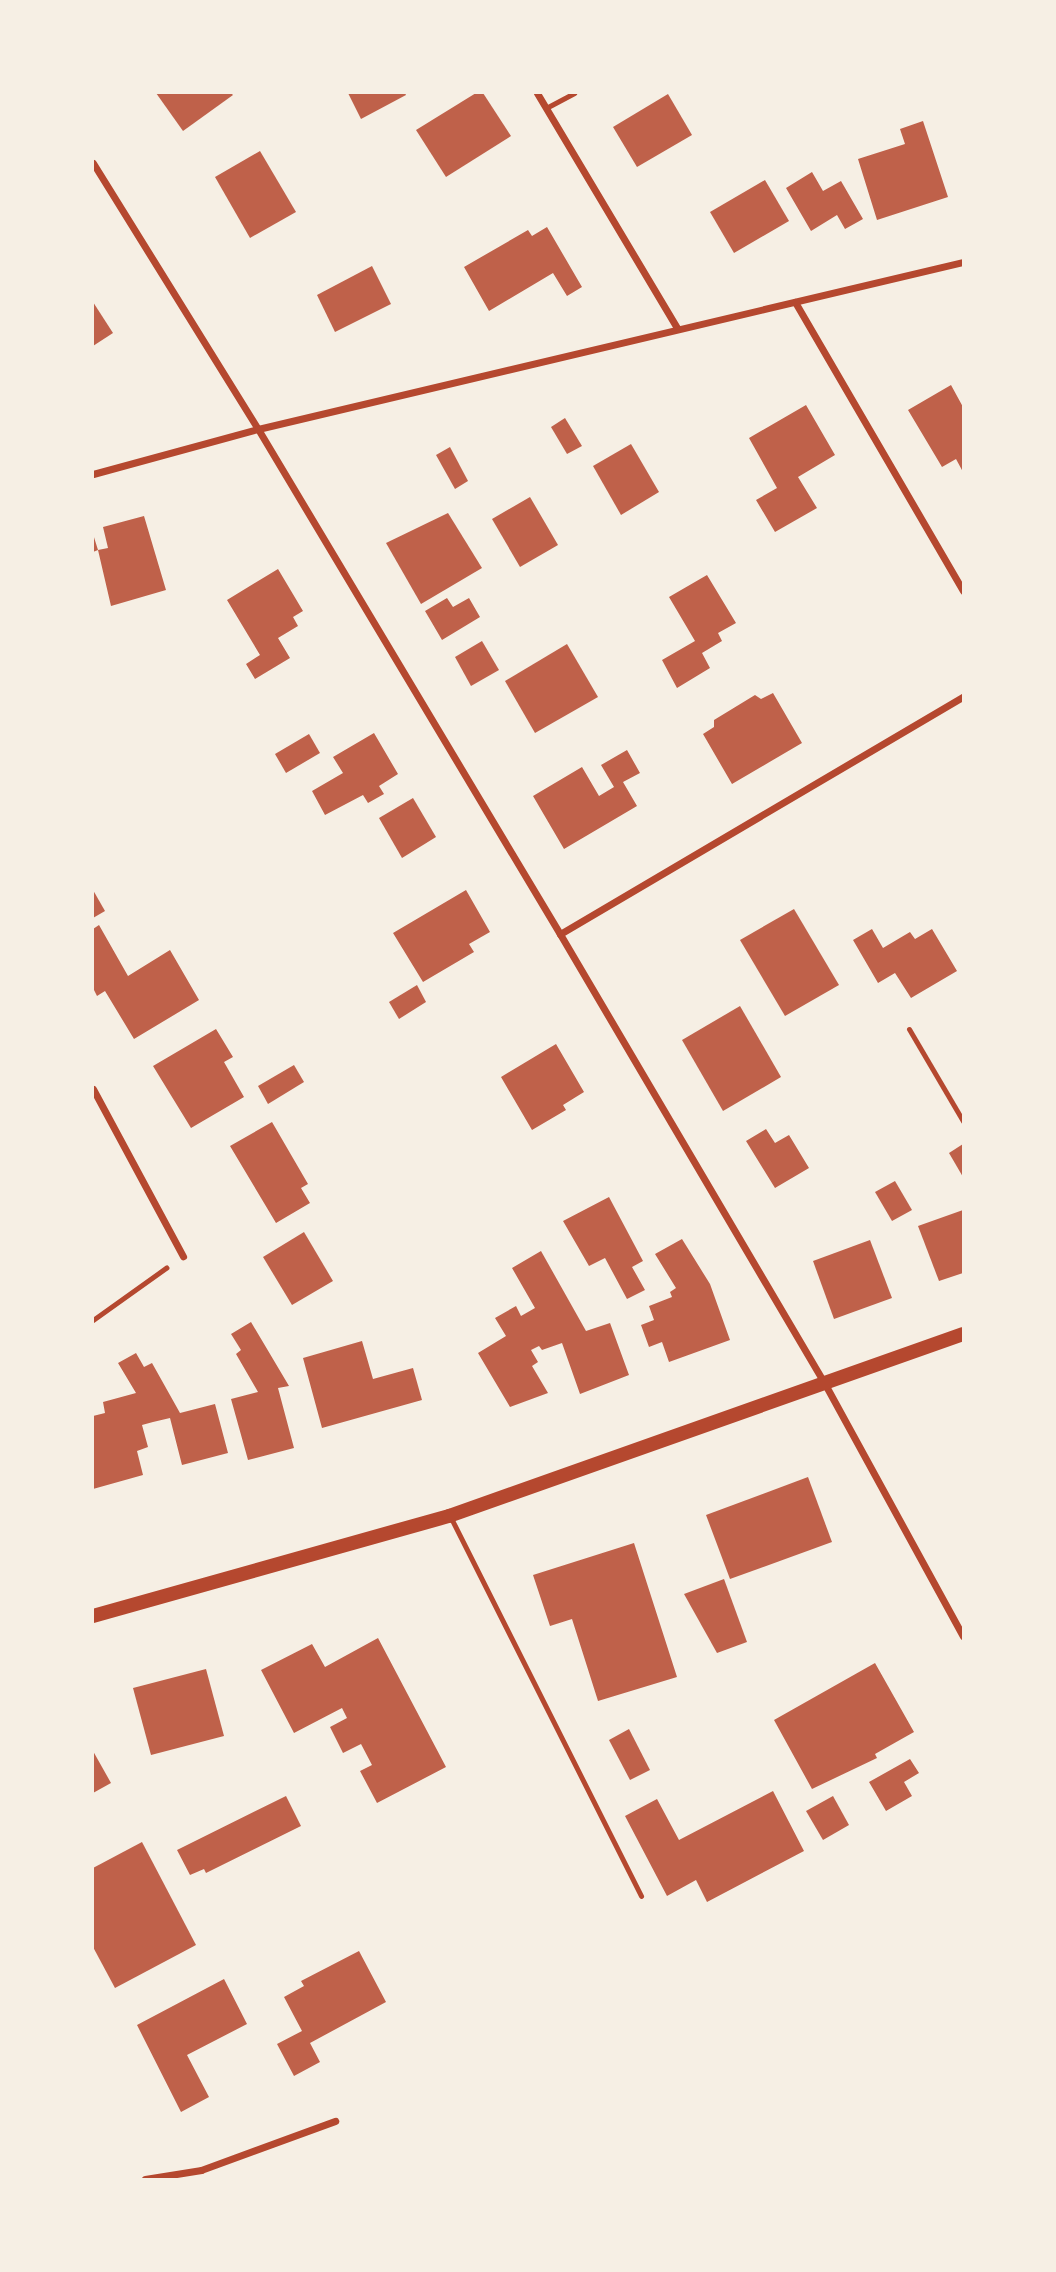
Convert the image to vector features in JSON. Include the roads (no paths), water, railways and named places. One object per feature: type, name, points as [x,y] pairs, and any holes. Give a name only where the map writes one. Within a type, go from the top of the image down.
[{"type":"main road","points":[[93,1616],[449,1516],[826,1386],[963,1334]]},
{"type":"street","points":[[537,93],[677,328]]},
{"type":"street","points":[[93,163],[258,429],[560,934],[826,1386],[963,1636]]},
{"type":"street","points":[[93,474],[258,429],[963,262]]},
{"type":"street","points":[[795,302],[963,591]]},
{"type":"street","points":[[560,934],[963,697]]},
{"type":"street","points":[[93,1089],[183,1256]]},
{"type":"street","points":[[145,2179],[201,2171],[335,2121]]},
{"type":"lane","points":[[546,108],[574,93]]},
{"type":"lane","points":[[909,1029],[963,1121]]},
{"type":"lane","points":[[449,1516],[641,1896]]}]
